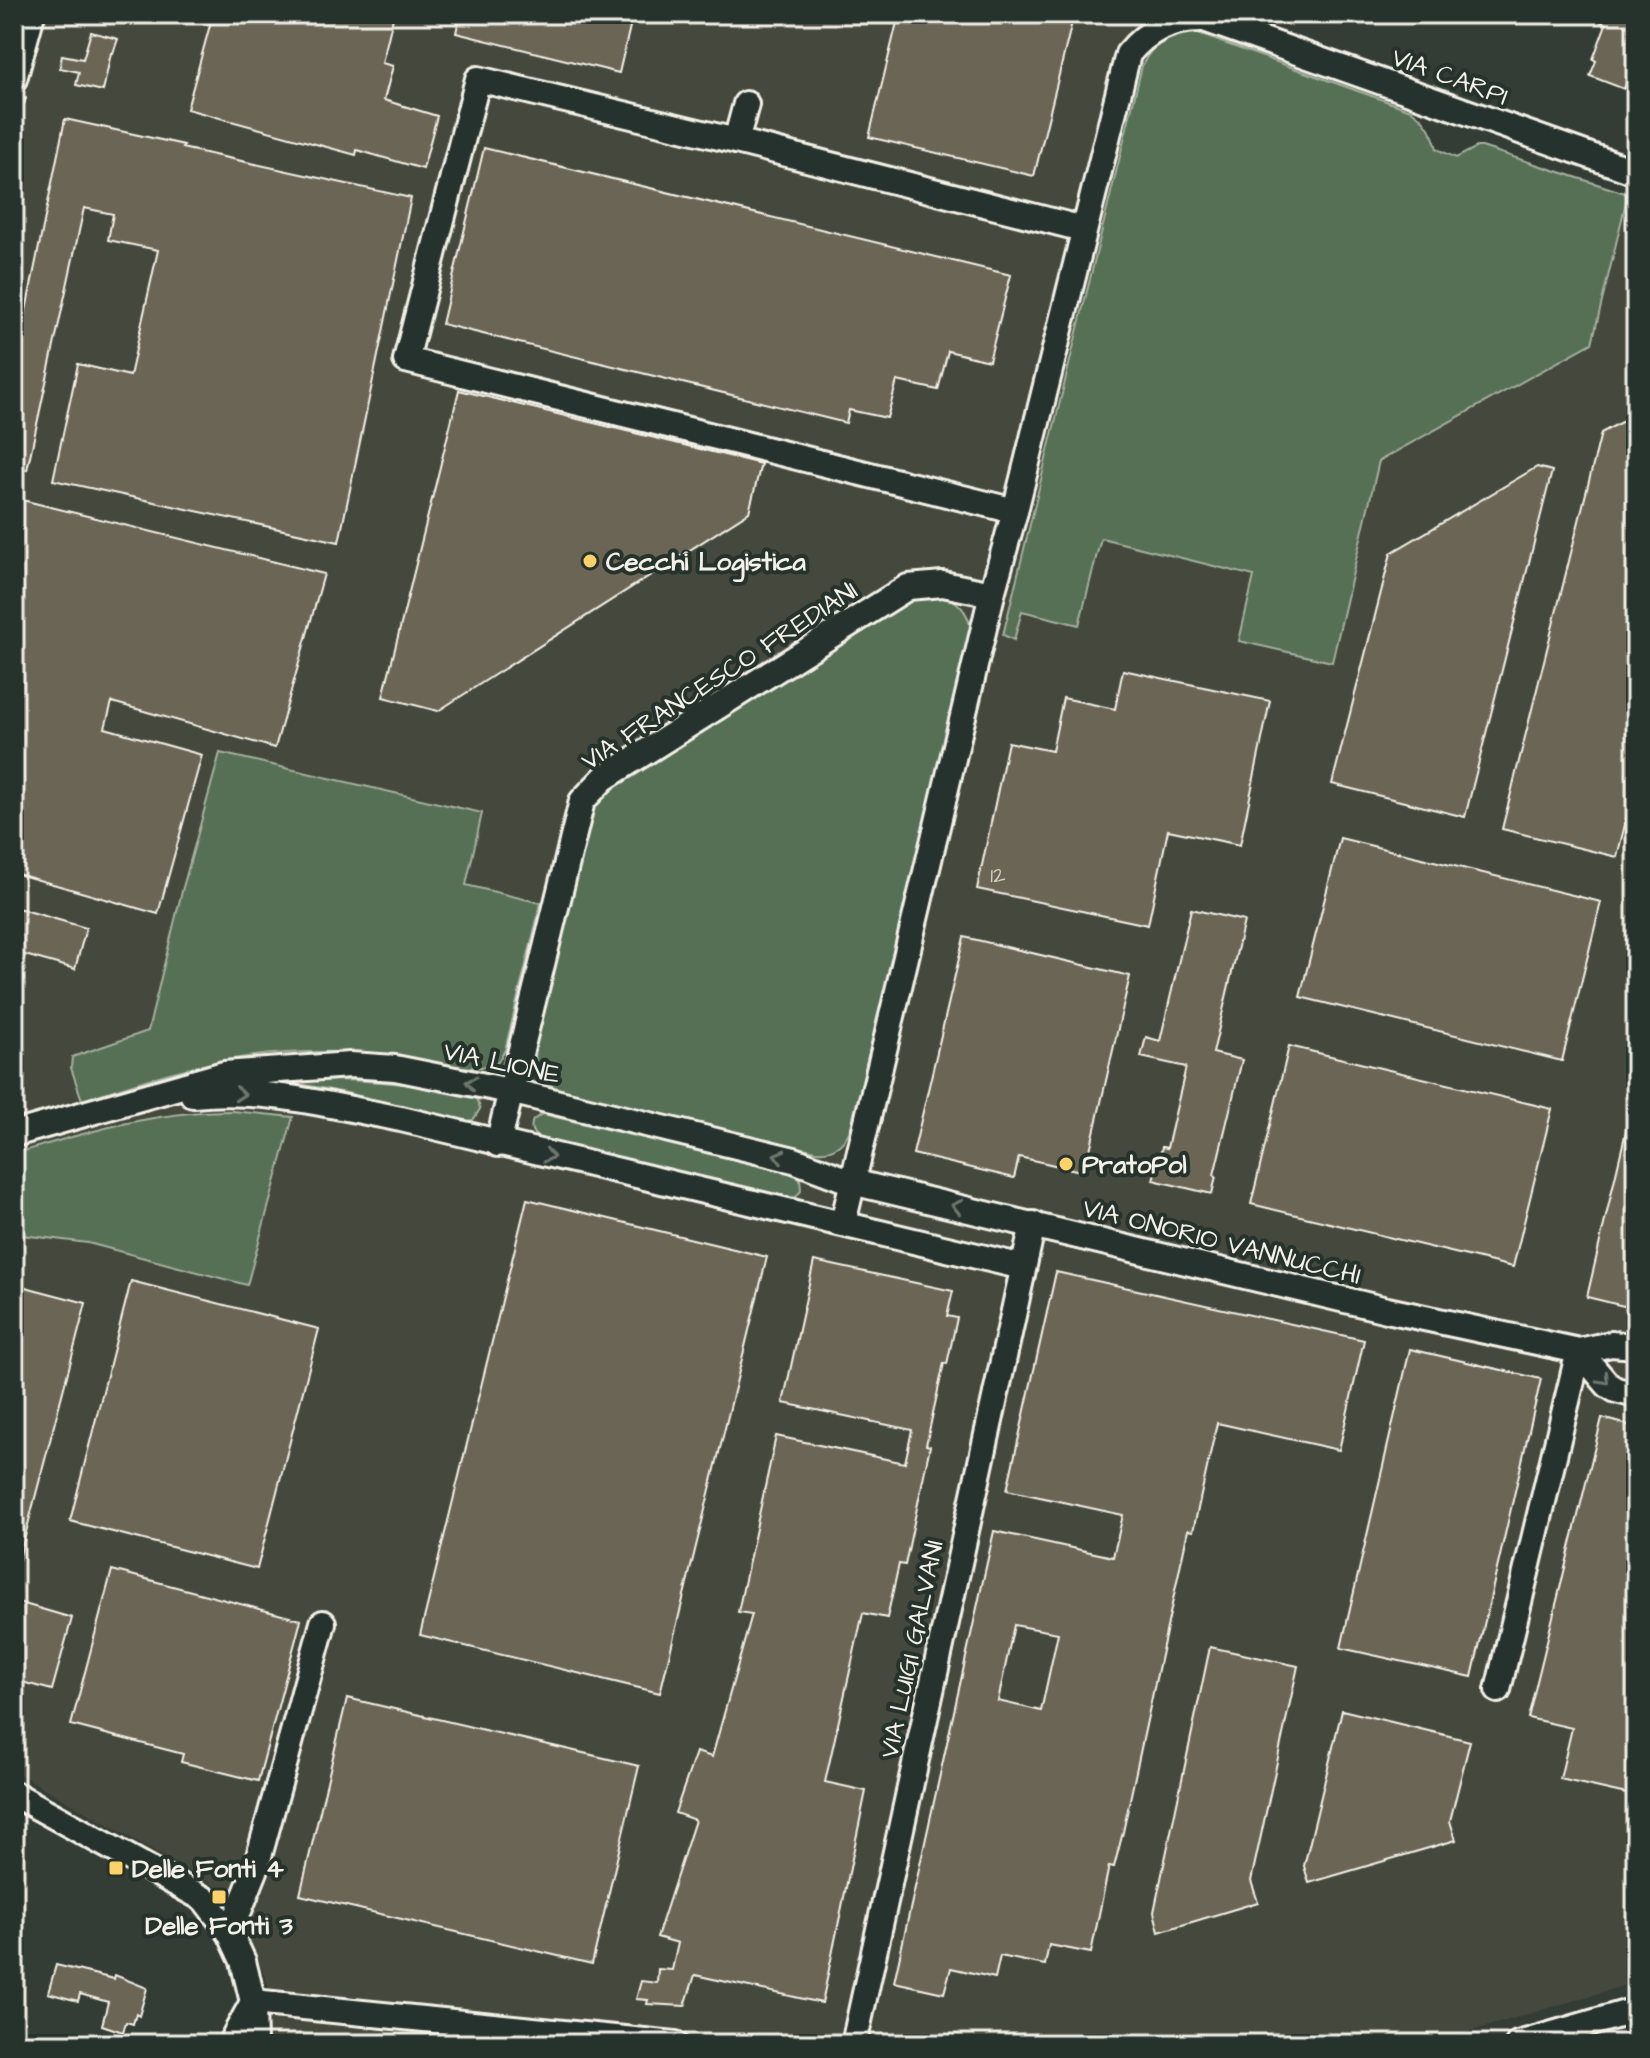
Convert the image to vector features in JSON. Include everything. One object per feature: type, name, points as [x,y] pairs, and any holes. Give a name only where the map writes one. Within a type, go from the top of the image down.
[{"type":"street","points":[[14,79],[32,14]]},
{"type":"street","name":"VIA CARPI","points":[[1083,229],[1128,54],[1154,29],[1186,18],[1219,24],[1636,172]]},
{"type":"street","points":[[1015,511],[406,360],[478,79],[1083,229],[1015,511],[992,594],[843,1223],[1023,1267]]},
{"type":"street","points":[[736,141],[746,104]]},
{"type":"street","name":"VIA FRANCESCO FREDIANI","points":[[498,1144],[582,801],[591,788],[908,587],[943,584],[992,594]]},
{"type":"street","name":"VIA LIONE","points":[[14,1134],[224,1074],[322,1066],[395,1068],[510,1091],[794,1160],[852,1182]]},
{"type":"street","name":"VIA LIONE","points":[[135,1101],[220,1092],[301,1099],[401,1119],[843,1223]]},
{"type":"street","name":"VIA ONORIO VANNUCCHI","points":[[852,1182],[1387,1310],[1579,1351],[1611,1344],[1636,1346]]},
{"type":"street","name":"VIA LUIGI GALVANI","points":[[854,2044],[1033,1224]]},
{"type":"street","points":[[1579,1351],[1608,1385],[1636,1395]]},
{"type":"street","points":[[1498,1690],[1579,1351]]},
{"type":"street","points":[[230,1933],[255,1871],[323,1623]]},
{"type":"street","points":[[14,1794],[204,1899],[230,1933],[243,1961],[253,2002],[254,2044]]},
{"type":"street","points":[[230,2044],[253,2002]]},
{"type":"street","points":[[253,2002],[675,2044]]},
{"type":"street","points":[[1518,2044],[1636,2010]]},
{"type":"shaded area","points":[[14,14],[1154,14],[1003,635],[1014,639],[1022,611],[1079,624],[1100,538],[1255,577],[1331,662],[1379,461],[1592,343],[1628,194],[1636,196],[1636,1982],[1428,2044],[814,2044],[748,2031],[746,2044],[266,2044],[273,1997],[233,1896],[14,1771]]},
{"type":"green space","points":[[1193,32],[1411,110],[1428,126],[1437,149],[1456,158],[1482,147],[1628,194],[1592,343],[1379,461],[1332,662],[1239,641],[1254,576],[1101,538],[1079,625],[1022,611],[1014,640],[1003,635],[1142,66],[1162,41],[1176,34]]},
{"type":"green space","points":[[947,596],[964,611],[971,633],[851,1127],[842,1143],[833,1149],[816,1151],[568,1092],[544,1080],[537,1069],[536,1043],[533,1042],[591,808],[601,792],[906,599]]},
{"type":"green space","points":[[220,753],[482,813],[466,885],[541,903],[505,1050],[497,1063],[474,1068],[365,1053],[266,1055],[180,1070],[82,1100],[71,1068],[72,1057],[148,1031]]},
{"type":"green space","points":[[332,1080],[406,1084],[465,1093],[478,1101],[480,1109],[473,1120],[465,1121],[295,1083]]},
{"type":"green space","points":[[232,1111],[293,1117],[247,1285],[88,1243],[14,1234],[14,1154],[149,1119]]},
{"type":"green space","points":[[543,1114],[793,1174],[800,1178],[801,1191],[796,1197],[787,1199],[542,1139],[534,1134],[531,1126],[533,1120]]},
{"type":"building","points":[[213,14],[394,14],[382,63],[393,66],[384,100],[437,116],[423,169],[357,150],[356,155],[187,109]]},
{"type":"building","points":[[460,14],[633,14],[619,73],[456,33]]},
{"type":"building","points":[[899,14],[1074,14],[1034,176],[869,137]]},
{"type":"building","points":[[1584,14],[1636,14],[1636,57],[1624,89],[1590,76],[1606,24]]},
{"type":"building","points":[[91,32],[118,39],[111,53],[103,91],[76,85],[79,72],[60,68],[62,55],[83,59]]},
{"type":"building","points":[[65,119],[411,198],[339,542],[53,480],[78,364],[130,376],[158,250],[108,240],[113,214],[84,208],[27,470],[14,468],[14,369]]},
{"type":"building","points":[[484,148],[1011,275],[989,361],[948,351],[938,390],[897,381],[887,418],[849,410],[846,423],[442,324]]},
{"type":"building","points":[[459,390],[761,464],[749,512],[438,711],[383,697]]},
{"type":"building","points":[[1636,414],[1636,780],[1617,857],[1502,829],[1601,433]]},
{"type":"building","points":[[1537,467],[1552,471],[1465,817],[1332,784],[1391,553]]},
{"type":"building","points":[[14,498],[324,574],[275,748],[112,702],[105,728],[202,755],[158,914],[14,873]]},
{"type":"building","points":[[1123,670],[1270,701],[1240,845],[1168,830],[1148,925],[977,889],[1008,742],[1052,751],[1063,698],[1115,709]]},
{"type":"building","points":[[1340,838],[1601,902],[1562,1061],[1300,997]]},
{"type":"building","points":[[14,907],[86,928],[75,969],[14,952]]},
{"type":"building","points":[[1191,909],[1244,921],[1213,1053],[1242,1060],[1212,1194],[1153,1180],[1162,1147],[1167,1148],[1186,1067],[1141,1057],[1146,1037],[1160,1041]]},
{"type":"building","points":[[964,937],[1130,976],[1085,1172],[1019,1157],[1014,1178],[913,1154]]},
{"type":"building","points":[[1289,1046],[1552,1109],[1513,1267],[1251,1204]]},
{"type":"building","points":[[1630,1114],[1636,1115],[1636,1309],[1587,1297]]},
{"type":"building","points":[[527,1199],[767,1257],[660,1693],[420,1635]]},
{"type":"building","points":[[814,1261],[953,1291],[947,1316],[957,1318],[926,1445],[930,1446],[905,1565],[899,1564],[887,1618],[863,1613],[825,1782],[866,1791],[822,2003],[695,1975],[685,2006],[647,2004],[648,2000],[636,1999],[641,1981],[657,1983],[658,1969],[672,1970],[678,1943],[657,1937],[695,1820],[675,1813],[696,1752],[712,1757],[752,1614],[738,1612],[776,1436],[905,1463],[912,1430],[783,1403]]},
{"type":"building","points":[[1056,1272],[1364,1340],[1339,1450],[1217,1423],[1193,1531],[1188,1530],[1123,1832],[1114,1867],[1109,1866],[1091,1953],[1049,1945],[1045,1965],[1000,1956],[995,1978],[951,1968],[944,1993],[894,1982],[994,1531],[1113,1557],[1123,1515],[1007,1490]],"holes":[[[1014,1625],[1058,1633],[1041,1711],[998,1701]]]},
{"type":"building","points":[[131,1281],[319,1329],[257,1569],[70,1521]]},
{"type":"building","points":[[14,1284],[86,1303],[19,1559],[14,1558]]},
{"type":"building","points":[[1410,1349],[1541,1379],[1472,1677],[1341,1648]]},
{"type":"building","points":[[1602,1418],[1636,1427],[1636,1782],[1631,1795],[1560,1779],[1572,1728],[1528,1718]]},
{"type":"building","points":[[112,1570],[301,1620],[258,1781],[181,1762],[183,1754],[71,1725]]},
{"type":"building","points":[[14,1601],[72,1618],[52,1690],[14,1680]]},
{"type":"building","points":[[1210,1647],[1298,1666],[1251,1881],[1258,1902],[1159,1932],[1154,1912]]},
{"type":"building","points":[[347,1698],[639,1766],[592,1964],[300,1895]]},
{"type":"building","points":[[1342,1710],[1470,1741],[1450,1821],[1456,1840],[1309,1883],[1304,1866]]},
{"type":"building","points":[[56,1965],[114,1979],[115,1975],[147,1988],[139,2016],[136,2014],[133,2024],[126,2022],[123,2032],[102,2025],[108,2002],[80,1994],[78,2001],[48,1993]]},
{"type":"place","name":"Cecchi Logistica","points":[[590,561]]},
{"type":"place","name":"PratoPol","points":[[1066,1164]]},
{"type":"place","name":"Delle Fonti 4","points":[[116,1868]]},
{"type":"place","name":"Delle Fonti 3","points":[[219,1897]]}]
